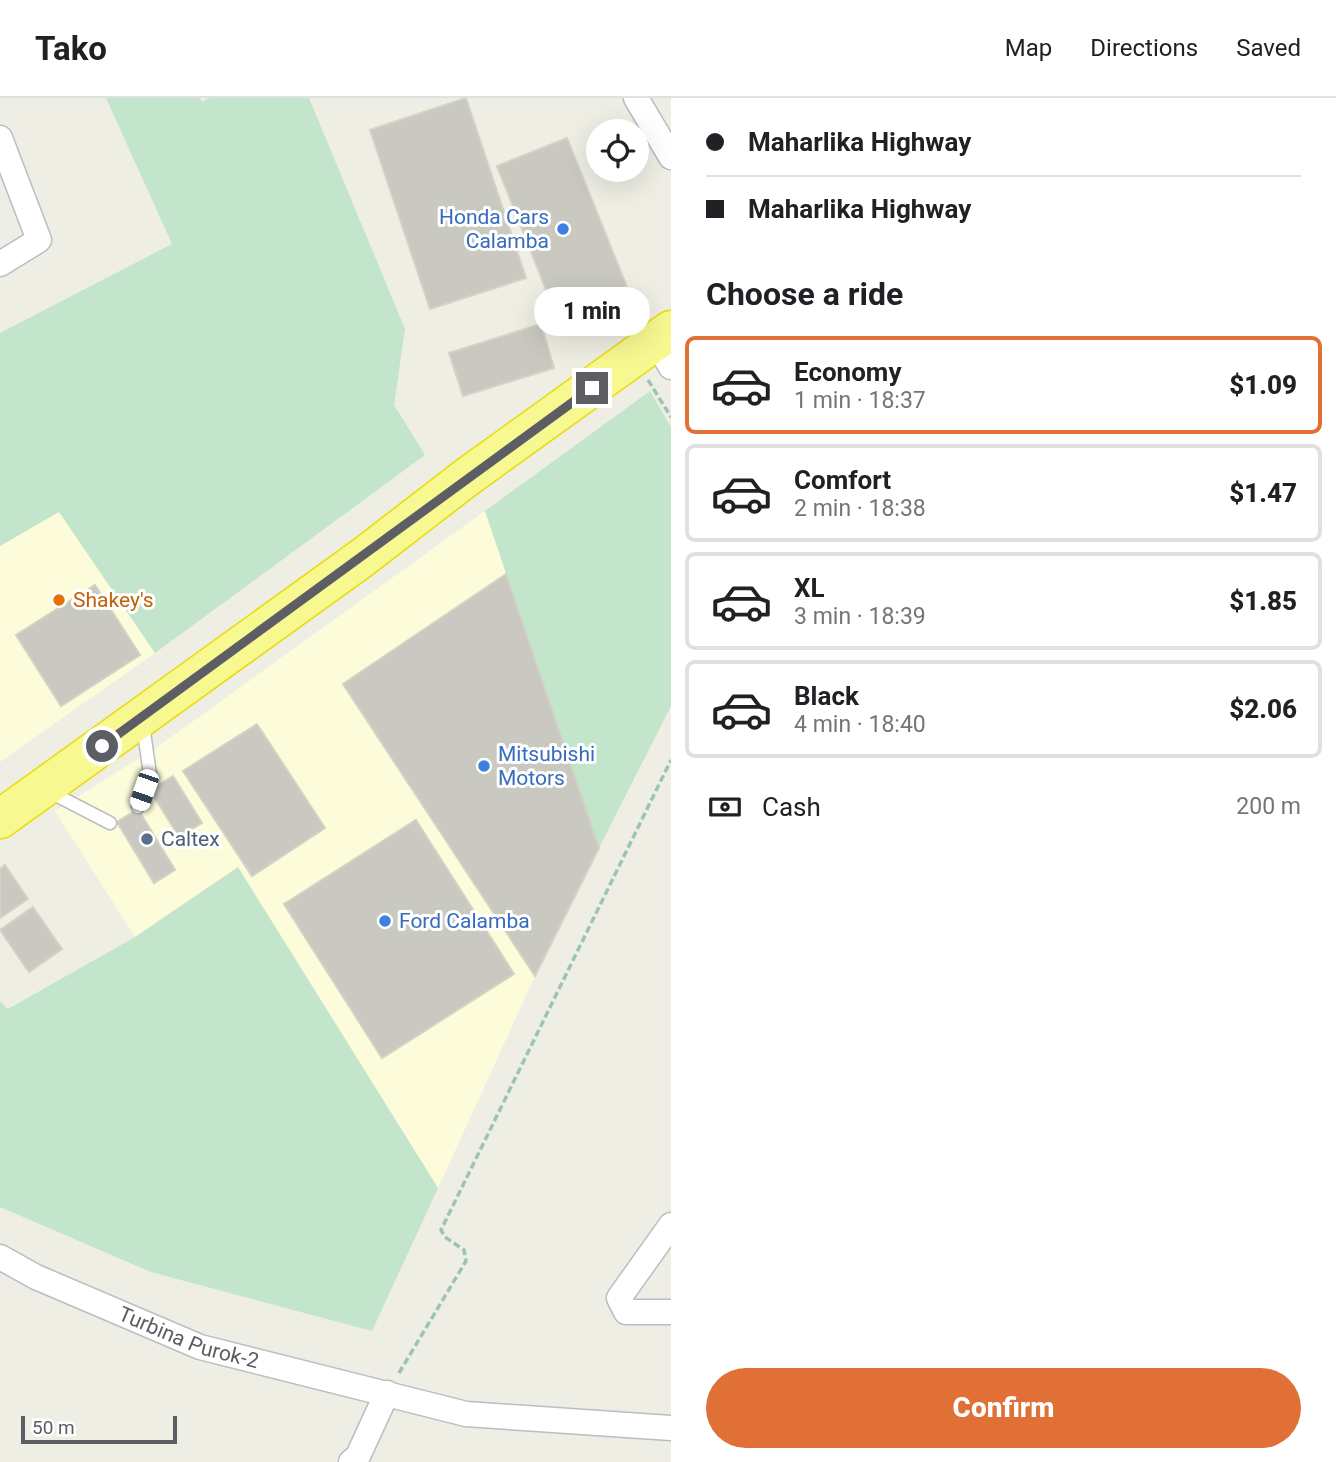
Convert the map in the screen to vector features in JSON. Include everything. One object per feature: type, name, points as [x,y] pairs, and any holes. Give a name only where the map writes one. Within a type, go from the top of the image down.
[{"type":"highway","points":[[0,819],[362,558],[467,477],[658,349]]},
{"type":"street","points":[[636,98],[671,157]]},
{"type":"street","points":[[0,138],[39,240],[0,264]]},
{"type":"street","points":[[671,1225],[619,1298],[626,1312],[671,1312]]},
{"type":"street","name":"Turbina Purok-2","points":[[0,1256],[36,1277],[200,1347],[466,1414],[671,1428]]},
{"type":"street","points":[[351,1462],[358,1456],[387,1393]]},
{"type":"lane","points":[[138,807],[150,774],[142,718]]},
{"type":"lane","points":[[43,788],[110,823]]},
{"type":"path","points":[[658,349],[671,418]]},
{"type":"path","points":[[387,1393],[466,1261],[464,1250],[445,1237],[441,1230],[671,760]]},
{"type":"shaded area","points":[[106,98],[200,98],[202,102],[210,98],[309,98],[405,329],[394,405],[425,455],[155,653],[59,512],[0,546],[0,333],[172,244]]},
{"type":"shaded area","points":[[650,391],[671,427],[671,706],[599,848],[485,511]]},
{"type":"shaded area","name":"Shakey's","points":[[59,511],[155,653],[0,762],[0,546]]},
{"type":"shaded area","points":[[485,511],[599,848],[535,976],[438,1188],[238,868],[135,937],[55,811],[160,745]]},
{"type":"shaded area","points":[[238,867],[438,1188],[372,1331],[151,1272],[0,1207],[0,1001],[8,1009],[135,937]]},
{"type":"building","points":[[466,98],[526,278],[430,309],[370,130]]},
{"type":"building","name":"Honda Cars Calamba","points":[[567,138],[629,292],[558,320],[497,166]]},
{"type":"building","points":[[541,324],[554,368],[463,396],[449,353]]},
{"type":"building","name":"Mitsubishi Motors","points":[[506,574],[599,848],[535,976],[343,684]]},
{"type":"building","points":[[95,585],[140,655],[61,706],[16,635]]},
{"type":"building","points":[[257,724],[325,828],[252,876],[183,771]]},
{"type":"building","points":[[173,776],[202,823],[179,837],[150,790]]},
{"type":"building","points":[[138,809],[175,870],[154,883],[117,822]]},
{"type":"building","points":[[416,820],[514,974],[382,1058],[284,904]]},
{"type":"building","points":[[5,865],[28,899],[0,918],[0,869]]},
{"type":"building","points":[[33,907],[62,949],[29,972],[0,930]]},
{"type":"place","name":"Honda Cars Calamba","points":[[563,229]]},
{"type":"place","name":"Shakey's","points":[[59,600]]},
{"type":"place","name":"Mitsubishi Motors","points":[[484,766]]},
{"type":"place","name":"Caltex","points":[[147,839]]},
{"type":"place","name":"Ford Calamba","points":[[385,921]]},
{"type":"route","points":[[102,746],[592,388]]}]
